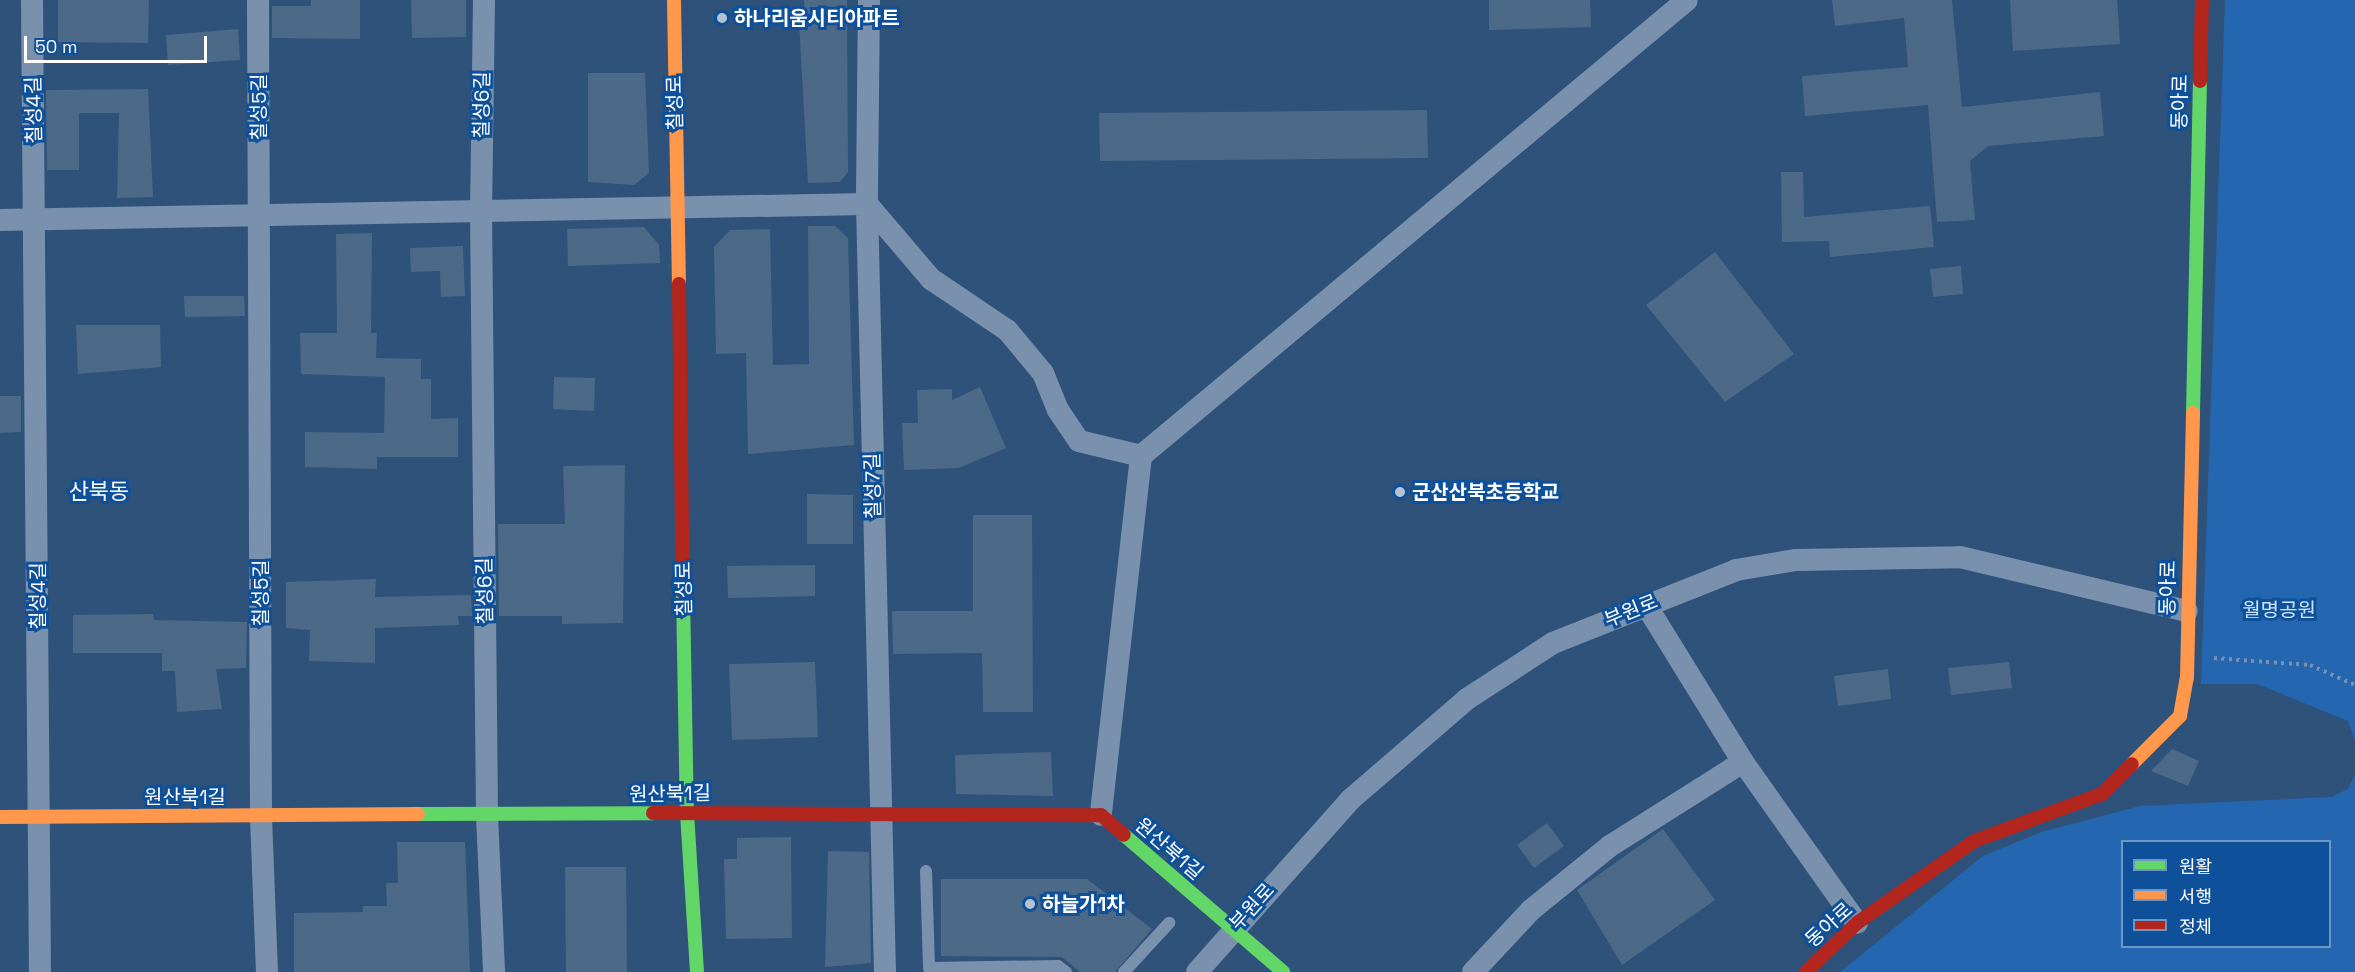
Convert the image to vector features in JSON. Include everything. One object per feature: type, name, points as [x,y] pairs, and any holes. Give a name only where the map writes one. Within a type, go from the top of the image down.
[{"type":"street","name":"칠성4길","points":[[32,0],[36,220],[40,972]]},
{"type":"street","name":"칠성5길","points":[[258,0],[261,817],[267,972]]},
{"type":"street","name":"칠성6길","points":[[484,0],[481,210],[487,816],[494,972]]},
{"type":"street","name":"칠성로","points":[[674,0],[687,813],[697,972]]},
{"type":"street","name":"칠성7길","points":[[869,0],[867,204],[885,972]]},
{"type":"street","points":[[1101,815],[1141,456],[1687,0]]},
{"type":"street","name":"동아로","points":[[1806,972],[1857,923],[1974,841],[2102,794],[2180,716],[2187,654],[2202,0]]},
{"type":"street","points":[[0,220],[867,204],[931,279],[1007,330],[1043,373],[1058,410],[1079,441],[1141,456]]},
{"type":"street","name":"부원로","points":[[1197,972],[1232,929],[1350,800],[1467,699],[1553,643],[1736,570],[1796,560],[1898,556],[1960,557],[2187,611]]},
{"type":"street","points":[[1646,605],[1743,762],[1857,923]]},
{"type":"street","points":[[1473,972],[1532,910],[1610,846],[1743,762]]},
{"type":"street","name":"원산북1길","points":[[0,817],[487,816],[880,811],[1101,815],[1283,972]]},
{"type":"lane","points":[[926,871],[928,968],[1058,966],[1065,972]]},
{"type":"lane","points":[[1124,972],[1169,923]]},
{"type":"path","points":[[2187,654],[2310,665],[2355,685]]},
{"type":"green space","name":"월명공원","points":[[2225,0],[2355,0],[2355,741],[2348,721],[2257,684],[2201,684]]},
{"type":"green space","points":[[2355,774],[2355,972],[1840,972],[1983,856],[2041,832],[2140,806],[2331,797],[2348,789]]},
{"type":"building","points":[[58,0],[149,0],[148,43],[58,42]]},
{"type":"building","points":[[311,0],[360,0],[360,39],[272,38],[272,6],[311,6]]},
{"type":"building","points":[[411,0],[466,0],[466,37],[412,38]]},
{"type":"building","points":[[804,0],[847,0],[848,172],[840,182],[808,183],[799,22],[805,22]]},
{"type":"building","points":[[1489,0],[1590,0],[1591,27],[1489,30]]},
{"type":"building","points":[[1832,0],[1952,0],[1962,107],[2100,92],[2104,136],[1988,146],[1970,161],[1975,220],[1937,222],[1928,105],[1805,116],[1802,76],[1908,67],[1904,18],[1835,26]]},
{"type":"building","points":[[2010,0],[2117,0],[2120,44],[2013,51]]},
{"type":"building","points":[[238,29],[240,60],[168,65],[166,35]]},
{"type":"building","points":[[588,73],[645,73],[649,173],[634,185],[588,182]]},
{"type":"building","points":[[148,89],[153,197],[117,198],[119,113],[79,113],[79,170],[47,170],[46,90]]},
{"type":"building","points":[[1427,110],[1428,158],[1100,161],[1099,113]]},
{"type":"building","points":[[1781,172],[1803,172],[1804,217],[1930,206],[1934,247],[1830,257],[1829,241],[1782,242]]},
{"type":"building","points":[[808,226],[835,226],[848,238],[854,445],[748,454],[746,353],[716,354],[714,247],[730,230],[770,229],[773,365],[809,364]]},
{"type":"building","points":[[644,227],[659,245],[660,263],[568,266],[567,229]]},
{"type":"building","points":[[372,233],[371,333],[377,333],[376,358],[421,359],[421,379],[431,379],[431,419],[458,418],[458,457],[377,457],[377,469],[305,467],[305,432],[384,433],[385,377],[301,374],[300,333],[337,333],[336,234]]},
{"type":"building","points":[[463,246],[465,296],[441,297],[440,271],[411,272],[410,248]]},
{"type":"building","points":[[1715,252],[1794,354],[1725,402],[1646,305]]},
{"type":"building","points":[[1961,266],[1963,294],[1933,297],[1930,269]]},
{"type":"building","points":[[184,296],[244,296],[245,316],[185,317]]},
{"type":"building","points":[[76,325],[160,325],[161,367],[78,374]]},
{"type":"building","points":[[554,377],[595,378],[594,411],[553,409]]},
{"type":"building","points":[[980,387],[1006,448],[959,468],[904,470],[902,423],[918,423],[917,390],[952,389],[952,400]]},
{"type":"building","points":[[0,396],[21,396],[21,432],[0,433]]},
{"type":"building","points":[[625,465],[623,623],[562,624],[562,616],[499,616],[498,524],[565,524],[563,466]]},
{"type":"building","points":[[807,494],[853,495],[853,544],[807,544]]},
{"type":"building","points":[[973,515],[1032,515],[1033,712],[983,712],[982,653],[893,654],[892,611],[973,611]]},
{"type":"building","points":[[815,565],[815,596],[728,598],[727,566]]},
{"type":"building","points":[[376,579],[375,597],[471,595],[472,616],[458,616],[459,625],[375,628],[375,663],[309,661],[310,630],[286,628],[286,582]]},
{"type":"building","points":[[153,614],[154,620],[247,622],[246,668],[216,669],[222,709],[177,712],[175,671],[162,671],[162,653],[73,653],[73,615]]},
{"type":"building","points":[[815,662],[818,737],[732,740],[729,664]]},
{"type":"building","points":[[2009,662],[2012,688],[1951,695],[1948,668]]},
{"type":"building","points":[[1888,669],[1891,699],[1838,706],[1834,676]]},
{"type":"building","points":[[2172,749],[2199,761],[2188,786],[2151,771]]},
{"type":"building","points":[[1051,752],[1053,796],[956,794],[955,755]]},
{"type":"building","points":[[1547,823],[1564,846],[1534,868],[1517,845]]},
{"type":"building","points":[[1663,829],[1715,900],[1622,965],[1577,890]]},
{"type":"building","points":[[791,837],[792,938],[726,939],[724,859],[737,859],[737,838]]},
{"type":"building","points":[[397,842],[465,842],[470,972],[294,972],[294,913],[363,912],[363,906],[387,906],[386,883],[398,883]]},
{"type":"building","points":[[828,851],[869,852],[871,963],[825,967]]},
{"type":"building","points":[[565,867],[626,867],[627,972],[566,972]]},
{"type":"building","name":"하늘가1차","points":[[941,879],[1087,879],[1152,929],[1115,972],[1080,972],[1062,957],[941,956]]},
{"type":"traffic: fast","points":[[2193,413],[2200,81]]},
{"type":"traffic: fast","points":[[683,592],[687,813],[697,972]]},
{"type":"traffic: fast","points":[[418,814],[653,813]]},
{"type":"traffic: fast","points":[[1124,835],[1283,972]]},
{"type":"traffic: slow","points":[[674,0],[679,284]]},
{"type":"traffic: slow","points":[[2132,764],[2180,716],[2187,678],[2193,413]]},
{"type":"traffic: slow","points":[[0,817],[418,814]]},
{"type":"traffic: jam","points":[[2200,81],[2202,0]]},
{"type":"traffic: jam","points":[[679,284],[683,592]]},
{"type":"traffic: jam","points":[[1806,972],[1857,923],[1974,841],[2102,794],[2132,764]]},
{"type":"traffic: jam","points":[[653,813],[1101,815],[1124,835]]},
{"type":"place","name":"하나리움시티아파트","points":[[722,18]]},
{"type":"place","name":"군산산북초등학교","points":[[1400,492]]},
{"type":"place","name":"하늘가1차","points":[[1030,904]]},
{"type":"district","name":"산북동","points":[[99,492]]}]
